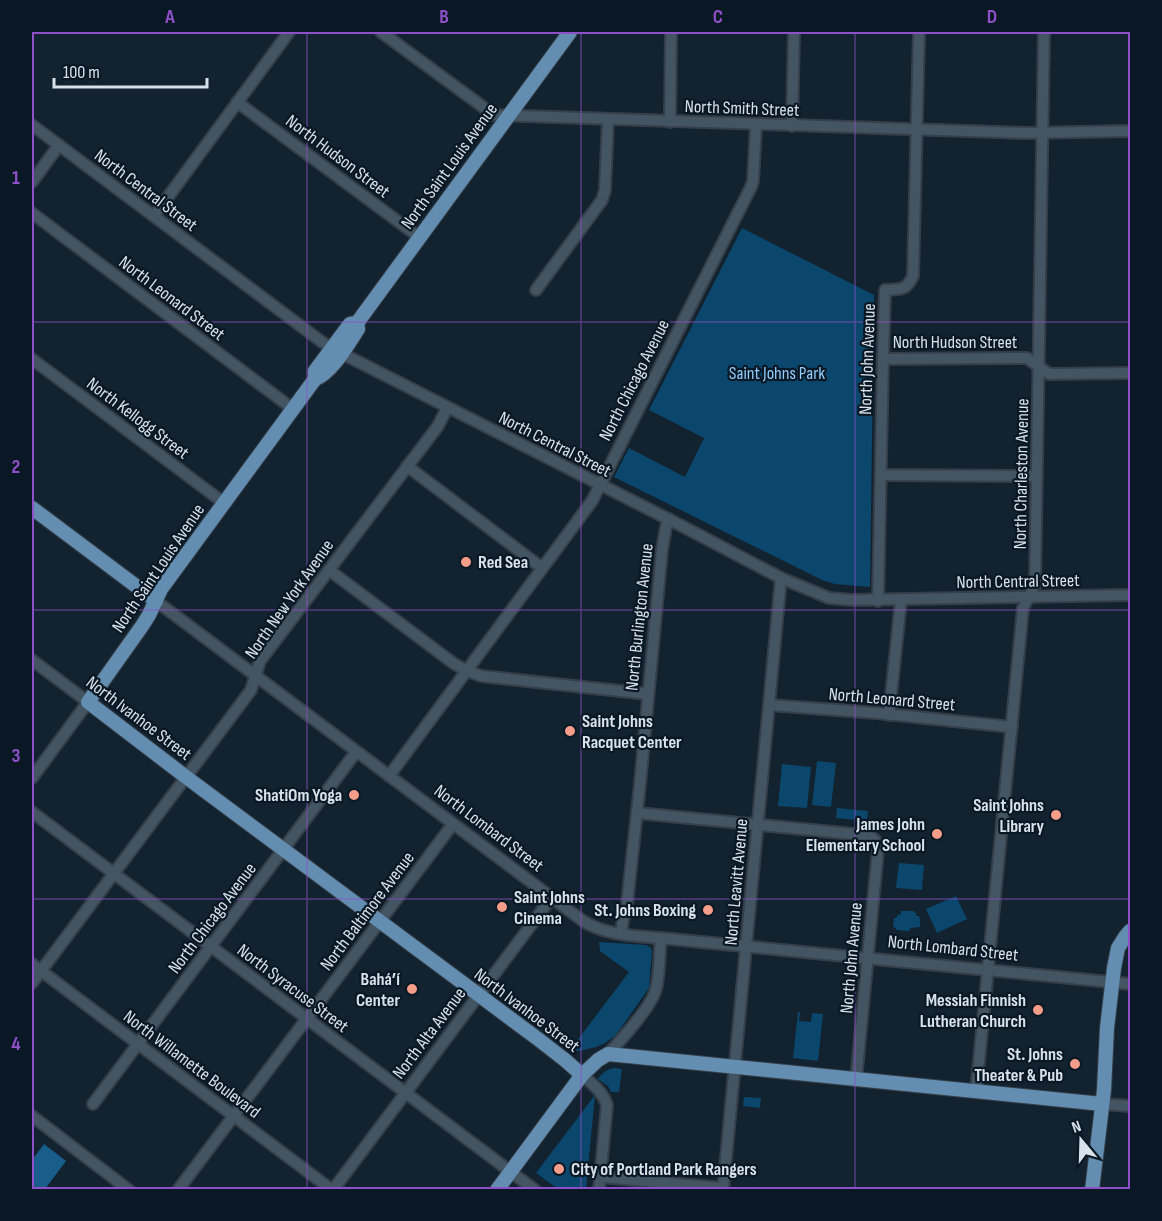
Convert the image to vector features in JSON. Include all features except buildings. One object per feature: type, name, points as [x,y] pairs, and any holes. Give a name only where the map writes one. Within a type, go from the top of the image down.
[{"type":"main road","name":"North Saint Louis Avenue","points":[[88,702],[142,626],[161,589],[315,379],[315,371],[336,350],[350,324],[357,322],[570,32]]},
{"type":"main road","name":"North Lombard Street","points":[[32,508],[156,601]]},
{"type":"main road","name":"North Ivanhoe Street","points":[[88,702],[478,994],[582,1075],[608,1054]]},
{"type":"main road","points":[[1092,1190],[1113,982],[1118,948],[1128,934]]},
{"type":"main road","points":[[608,1054],[1102,1104]]},
{"type":"main road","points":[[496,1190],[582,1075]]},
{"type":"street","points":[[154,216],[289,32]]},
{"type":"street","name":"North Smith Street","points":[[381,32],[494,115],[916,130],[1131,131]]},
{"type":"street","points":[[670,122],[671,32]]},
{"type":"street","points":[[792,126],[794,32]]},
{"type":"street","name":"North John Avenue","points":[[878,601],[885,290],[902,289],[909,285],[914,276],[919,32]]},
{"type":"street","name":"North Charleston Avenue","points":[[976,1092],[1023,608],[1035,585],[1044,32]]},
{"type":"street","name":"North Hudson Street","points":[[237,102],[419,237]]},
{"type":"street","points":[[536,290],[602,200],[605,190],[608,120]]},
{"type":"street","name":"North Central Street","points":[[32,125],[336,350],[808,590],[829,598],[878,601],[1131,595]]},
{"type":"street","name":"North Chicago Avenue","points":[[389,776],[465,670],[592,501],[751,187],[756,125]]},
{"type":"street","points":[[32,182],[59,146]]},
{"type":"street","name":"North Leonard Street","points":[[32,213],[293,409]]},
{"type":"street","name":"North Hudson Street","points":[[882,359],[1027,358],[1049,374],[1131,373]]},
{"type":"street","name":"North Kellogg Street","points":[[32,359],[224,503]]},
{"type":"street","name":"North New York Avenue","points":[[32,983],[36,967],[113,874],[251,690],[260,661],[438,426],[447,408]]},
{"type":"street","points":[[407,466],[542,568]]},
{"type":"street","points":[[881,475],[1037,476]]},
{"type":"street","name":"North Burlington Avenue","points":[[621,934],[626,914],[637,813],[662,550],[669,519]]},
{"type":"street","points":[[329,570],[465,670],[481,676],[648,694]]},
{"type":"street","name":"North Leavitt Avenue","points":[[723,1189],[781,578]]},
{"type":"street","points":[[889,715],[901,600]]},
{"type":"street","name":"North Lombard Street","points":[[156,601],[590,926],[621,934],[1131,984]]},
{"type":"street","name":"North Ivanhoe Street","points":[[32,660],[88,702]]},
{"type":"street","name":"North Saint Louis Avenue","points":[[32,778],[88,702]]},
{"type":"street","name":"North Leonard Street","points":[[769,705],[1012,727]]},
{"type":"street","name":"North Chicago Avenue","points":[[93,1104],[356,752]]},
{"type":"street","name":"North Syracuse Street","points":[[32,812],[535,1190]]},
{"type":"street","points":[[637,813],[758,824]]},
{"type":"street","name":"North Baltimore Avenue","points":[[178,1190],[453,824]]},
{"type":"street","name":"North John Avenue","points":[[758,824],[864,835],[875,840],[878,850],[856,1080]]},
{"type":"street","name":"North Alta Avenue","points":[[333,1190],[552,897]]},
{"type":"street","points":[[608,1054],[654,996],[661,938]]},
{"type":"street","name":"North Willamette Boulevard","points":[[36,967],[333,1190]]},
{"type":"street","points":[[582,1075],[599,1090],[607,1105],[599,1190]]},
{"type":"street","points":[[1102,1104],[1131,1107]]},
{"type":"street","points":[[32,1116],[129,1190]]},
{"type":"street","points":[[601,1177],[723,1189]]},
{"type":"green space","name":"Saint Johns Park","points":[[742,228],[874,295],[870,587],[835,584],[822,580],[614,477],[629,448],[685,477],[704,438],[649,410]]},
{"type":"green space","points":[[817,761],[836,763],[831,807],[812,805]]},
{"type":"green space","points":[[782,764],[811,767],[807,808],[778,806]]},
{"type":"green space","points":[[837,808],[868,811],[867,821],[836,818]]},
{"type":"green space","points":[[899,863],[924,865],[922,890],[896,888]]},
{"type":"green space","points":[[956,896],[967,919],[937,933],[926,909]]},
{"type":"green space","points":[[901,911],[916,913],[916,916],[919,916],[920,927],[911,928],[909,931],[896,930],[893,927],[894,918],[901,914]]},
{"type":"green space","points":[[599,942],[646,945],[651,948],[649,988],[616,1035],[596,1047],[579,1051],[570,1050],[629,972],[600,951]]},
{"type":"green space","points":[[798,1012],[800,1012],[799,1021],[811,1022],[812,1013],[823,1014],[818,1061],[793,1058]]},
{"type":"green space","points":[[615,1068],[622,1069],[619,1092],[611,1092],[608,1086],[598,1079],[605,1071]]},
{"type":"green space","points":[[595,1095],[586,1189],[558,1189],[536,1173]]},
{"type":"green space","points":[[744,1097],[761,1098],[760,1108],[743,1106]]},
{"type":"shaded area","points":[[44,1144],[66,1161],[45,1189],[32,1189],[32,1160]]},
{"type":"place","name":"Red Sea","points":[[466,562]]},
{"type":"place","name":"Saint Johns Racquet Center","points":[[570,731]]},
{"type":"place","name":"ShatiOm Yoga","points":[[354,795]]},
{"type":"place","name":"Saint Johns Library","points":[[1056,815]]},
{"type":"place","name":"James John Elementary School","points":[[937,834]]},
{"type":"place","name":"Saint Johns Cinema","points":[[502,907]]},
{"type":"place","name":"St. Johns Boxing","points":[[708,910]]},
{"type":"place","name":"Bahá’í Center","points":[[412,989]]},
{"type":"place","name":"Messiah Finnish Lutheran Church","points":[[1038,1010]]},
{"type":"place","name":"St. Johns Theater & Pub","points":[[1075,1064]]},
{"type":"place","name":"City of Portland Park Rangers","points":[[559,1169]]}]
